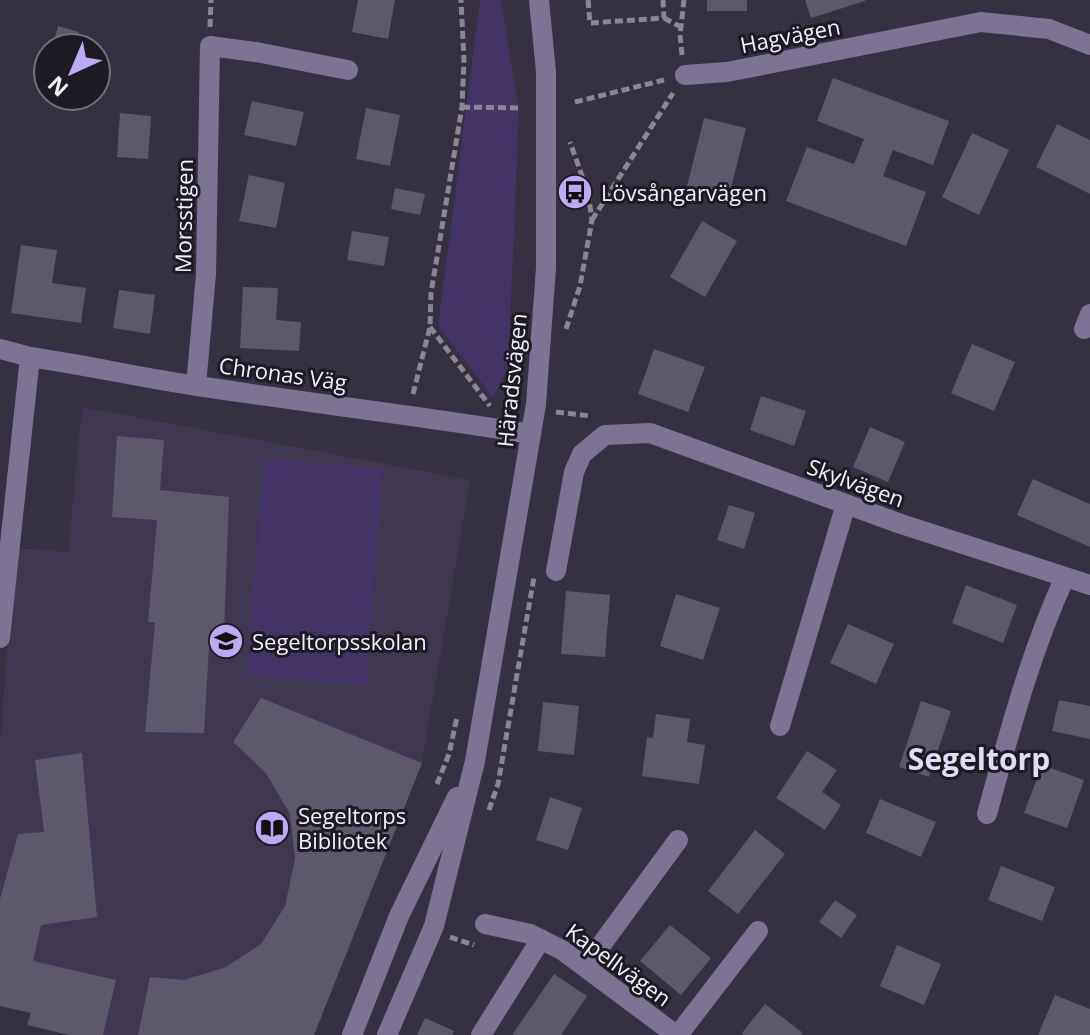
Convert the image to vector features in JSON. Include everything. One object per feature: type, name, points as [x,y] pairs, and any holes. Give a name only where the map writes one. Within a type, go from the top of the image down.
[{"type":"street","name":"Häradsvägen","points":[[387,1035],[434,926],[475,761],[536,404],[546,268],[546,72],[539,0]]},
{"type":"street","name":"Hagvägen","points":[[685,75],[727,72],[981,22],[1049,29],[1090,45]]},
{"type":"street","name":"Morsstigen","points":[[196,386],[206,274],[210,46],[348,70]]},
{"type":"street","name":"Chronas Väg","points":[[0,349],[196,386],[531,434]]},
{"type":"street","points":[[0,638],[30,357]]},
{"type":"street","name":"Skylvägen","points":[[605,435],[650,433],[901,524],[1090,585]]},
{"type":"street","points":[[556,571],[574,472],[582,454],[605,435]]},
{"type":"street","points":[[780,726],[846,504]]},
{"type":"street","points":[[987,814],[1041,632],[1065,577]]},
{"type":"street","name":"Häradsvägen","points":[[352,1035],[399,916],[475,761]]},
{"type":"street","points":[[585,967],[678,840]]},
{"type":"street","name":"Kapellvägen","points":[[485,924],[530,934],[562,950],[677,1035]]},
{"type":"street","points":[[677,1035],[758,931]]},
{"type":"street","points":[[481,1035],[541,939]]},
{"type":"path","points":[[407,414],[430,327],[431,293],[462,107],[464,60],[461,0]]},
{"type":"path","points":[[588,0],[590,23],[664,18],[681,27]]},
{"type":"path","points":[[663,0],[664,18]]},
{"type":"path","points":[[592,220],[685,75],[680,35],[684,0]]},
{"type":"path","points":[[575,102],[685,75]]},
{"type":"path","points":[[462,107],[521,108]]},
{"type":"path","points":[[430,327],[509,430]]},
{"type":"path","points":[[556,412],[595,417],[605,435]]},
{"type":"path","points":[[431,798],[449,754],[458,711]]},
{"type":"shaded area","points":[[480,0],[501,0],[519,111],[508,370],[493,398],[438,326]]},
{"type":"shaded area","name":"Segeltorpsskolan","points":[[82,407],[470,480],[422,763],[314,1035],[69,1035],[27,1025],[30,1013],[0,1006],[0,743],[15,549],[68,552]]},
{"type":"shaded area","points":[[263,459],[383,468],[367,686],[246,676]]},
{"type":"building","points":[[358,0],[395,0],[388,39],[352,32]]},
{"type":"building","points":[[707,0],[747,0],[747,11],[707,11]]},
{"type":"building","points":[[805,0],[865,0],[865,1],[811,18]]},
{"type":"building","points":[[58,26],[79,32],[56,32]]},
{"type":"building","points":[[833,78],[949,121],[933,165],[893,150],[883,176],[926,192],[906,246],[786,201],[807,147],[854,164],[864,139],[817,121]]},
{"type":"building","points":[[252,101],[304,112],[296,146],[244,135]]},
{"type":"building","points":[[366,108],[400,115],[390,166],[356,159]]},
{"type":"building","points":[[120,113],[151,116],[148,159],[117,157]]},
{"type":"building","points":[[704,118],[746,128],[729,196],[687,186]]},
{"type":"building","points":[[1057,124],[1090,140],[1090,194],[1036,167]]},
{"type":"building","points":[[972,133],[1009,150],[979,215],[942,197]]},
{"type":"building","points":[[249,175],[285,183],[276,228],[239,221]]},
{"type":"building","points":[[395,188],[425,194],[420,215],[391,209]]},
{"type":"building","points":[[702,221],[737,241],[705,297],[670,277]]},
{"type":"building","points":[[352,231],[389,237],[384,266],[347,260]]},
{"type":"building","points":[[21,245],[57,250],[52,283],[86,288],[81,323],[11,313]]},
{"type":"building","points":[[243,287],[278,288],[276,320],[301,322],[299,351],[240,348]]},
{"type":"building","points":[[119,290],[155,295],[150,334],[113,328]]},
{"type":"building","points":[[972,344],[1015,362],[994,411],[951,393]]},
{"type":"building","points":[[654,349],[705,367],[688,412],[638,394]]},
{"type":"building","points":[[761,396],[806,411],[794,446],[750,430]]},
{"type":"building","points":[[870,427],[905,442],[888,482],[853,467]]},
{"type":"building","points":[[117,436],[164,440],[160,490],[229,497],[224,631],[210,630],[204,733],[145,732],[155,622],[148,622],[157,520],[112,517]]},
{"type":"building","points":[[1033,479],[1090,504],[1090,547],[1017,515]]},
{"type":"building","points":[[729,505],[755,513],[744,549],[717,540]]},
{"type":"building","points":[[966,585],[1017,605],[1003,643],[952,623]]},
{"type":"building","points":[[566,591],[610,595],[605,657],[561,654]]},
{"type":"building","points":[[676,594],[720,608],[703,660],[660,646]]},
{"type":"building","points":[[848,624],[894,644],[876,684],[830,663]]},
{"type":"building","points":[[261,698],[422,763],[314,1035],[138,1035],[150,977],[184,980],[226,967],[261,944],[285,906],[295,859],[290,814],[266,773],[233,742]]},
{"type":"building","points":[[1059,700],[1090,706],[1090,739],[1052,731]]},
{"type":"building","points":[[921,701],[951,711],[929,777],[899,767]]},
{"type":"building","points":[[543,702],[579,706],[574,755],[538,751]]},
{"type":"building","points":[[656,714],[690,719],[687,742],[705,745],[699,784],[642,776],[647,737],[653,738]]},
{"type":"building","points":[[807,751],[837,770],[822,792],[841,805],[825,830],[776,798]]},
{"type":"building","points":[[82,753],[97,917],[41,925],[33,961],[116,980],[103,1035],[69,1035],[27,1025],[31,1013],[0,1006],[0,899],[18,834],[44,832],[35,760]]},
{"type":"building","points":[[1042,765],[1084,780],[1067,828],[1024,813]]},
{"type":"building","points":[[550,797],[582,808],[568,850],[536,840]]},
{"type":"building","points":[[880,799],[936,822],[921,857],[866,833]]},
{"type":"building","points":[[755,830],[785,854],[738,914],[708,891]]},
{"type":"building","points":[[1001,866],[1055,887],[1042,921],[988,900]]},
{"type":"building","points":[[835,900],[857,915],[841,938],[819,922]]},
{"type":"building","points":[[670,925],[711,958],[681,995],[640,961]]},
{"type":"building","points":[[897,945],[941,964],[924,1005],[880,986]]},
{"type":"building","points":[[554,974],[587,996],[561,1035],[512,1035]]},
{"type":"building","points":[[1055,995],[1090,1009],[1090,1035],[1038,1035]]},
{"type":"building","points":[[765,1004],[803,1033],[742,1033]]},
{"type":"building","points":[[425,1018],[454,1031],[452,1035],[417,1035]]},
{"type":"place","name":"Lövsångarvägen","points":[[575,192]]},
{"type":"place","name":"Segeltorpsskolan","points":[[226,641]]},
{"type":"place","name":"Segeltorps Bibliotek","points":[[272,828]]},
{"type":"district","name":"Segeltorp","points":[[979,758]]}]
